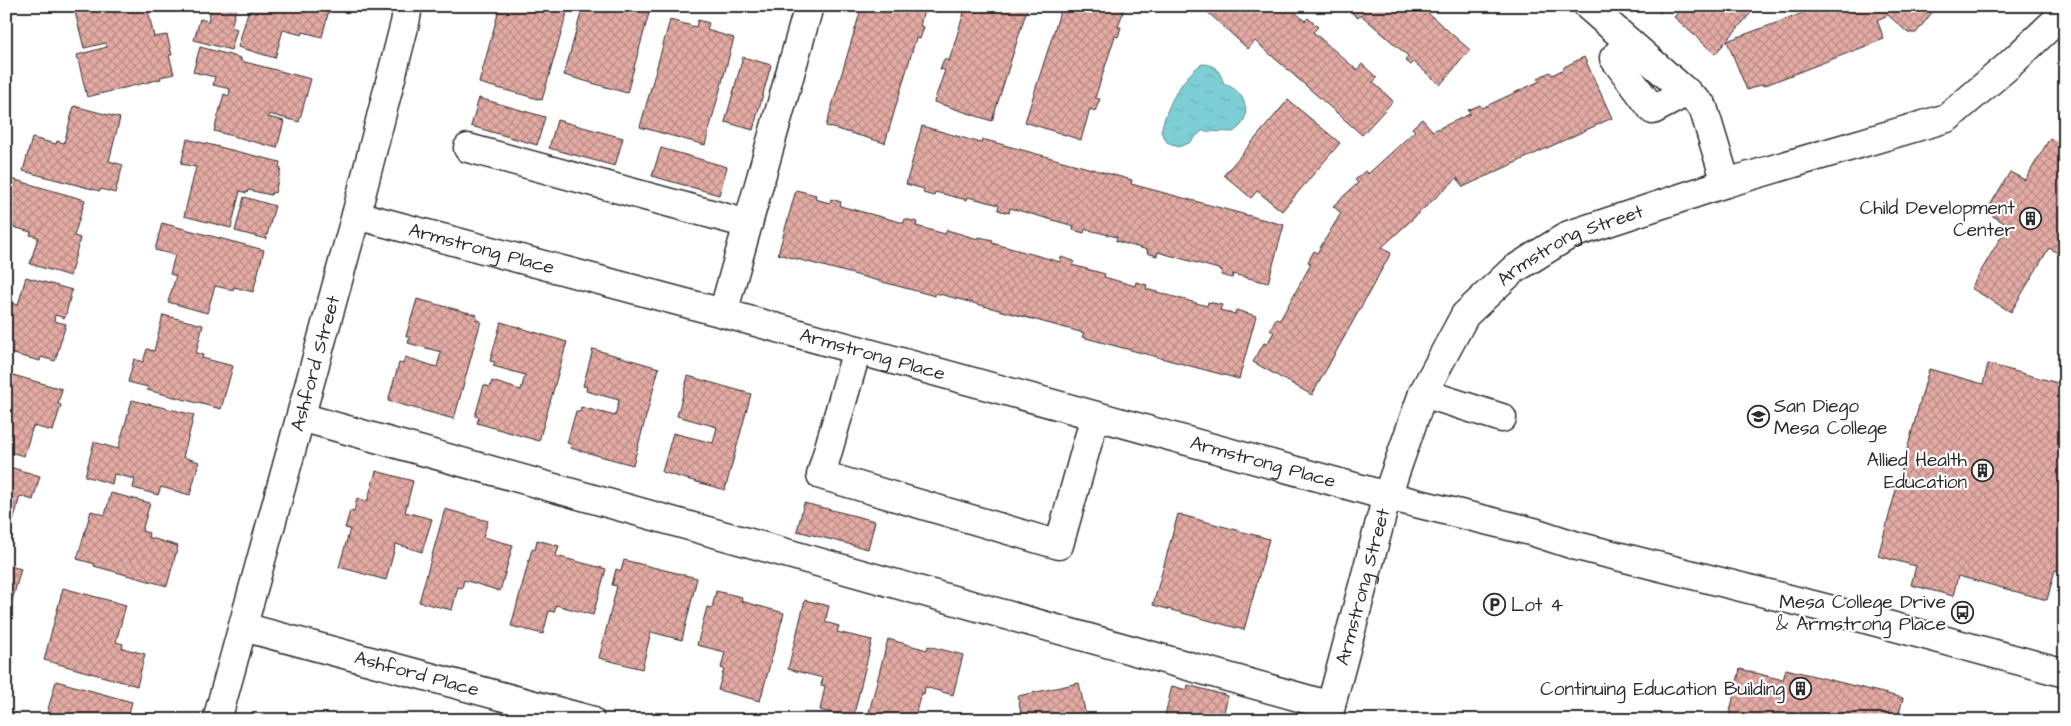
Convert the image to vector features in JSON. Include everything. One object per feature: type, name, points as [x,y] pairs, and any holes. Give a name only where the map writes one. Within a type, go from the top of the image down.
[{"type":"street","name":"Ashford Street","points":[[218,720],[356,215],[408,6]]},
{"type":"street","points":[[723,313],[809,6]]},
{"type":"street","points":[[1588,6],[1703,107],[1726,183]]},
{"type":"street","name":"Armstrong Street","points":[[1329,713],[1387,496],[1423,393],[1465,315],[1513,270],[1569,235],[1726,183],[1947,118],[2008,66],[2064,9]]},
{"type":"street","points":[[468,148],[748,224]]},
{"type":"street","name":"Armstrong Place","points":[[356,215],[723,313],[1387,496],[1534,532],[1577,546],[1821,607],[2065,673]]},
{"type":"street","points":[[857,350],[822,475],[1059,545],[1095,416]]},
{"type":"street","points":[[1423,393],[1502,418]]},
{"type":"street","points":[[301,417],[1329,713]]},
{"type":"street","name":"Ashford Place","points":[[243,627],[590,720]]},
{"type":"water","points":[[1202,64],[1214,67],[1219,72],[1224,84],[1240,94],[1245,105],[1245,118],[1241,125],[1233,132],[1202,131],[1189,143],[1178,147],[1167,142],[1161,132],[1163,122],[1181,85]]},
{"type":"building","points":[[98,6],[112,6],[114,13],[138,6],[147,6],[154,37],[167,35],[172,55],[169,55],[174,74],[160,77],[161,79],[87,97],[77,55],[107,47],[106,43],[84,48],[75,12]]},
{"type":"building","points":[[212,6],[237,6],[231,27],[237,29],[231,50],[194,40],[200,19],[208,21]]},
{"type":"building","points":[[252,6],[330,6],[322,37],[303,32],[302,35],[283,30],[275,58],[238,47],[248,12],[250,12]]},
{"type":"building","points":[[500,6],[569,6],[542,100],[479,83]]},
{"type":"building","points":[[583,6],[651,6],[627,93],[564,75]]},
{"type":"building","points":[[862,6],[925,6],[920,26],[924,27],[920,39],[916,38],[885,143],[826,126]]},
{"type":"building","points":[[966,6],[1028,6],[992,121],[934,102],[945,70],[940,69],[944,59],[949,61]]},
{"type":"building","points":[[1062,6],[1125,6],[1118,27],[1121,27],[1118,37],[1115,36],[1095,98],[1100,99],[1095,111],[1090,109],[1081,140],[1025,122]]},
{"type":"building","points":[[1201,6],[1288,6],[1305,21],[1308,18],[1318,27],[1313,32],[1357,70],[1362,64],[1377,78],[1373,82],[1393,101],[1362,135],[1255,41],[1248,49]]},
{"type":"building","points":[[1351,6],[1420,6],[1470,50],[1440,85],[1414,62],[1411,65],[1405,60],[1408,56],[1361,15],[1358,18],[1352,13],[1355,10]]},
{"type":"building","points":[[1653,6],[1673,6],[1668,12],[1663,8],[1660,13]]},
{"type":"building","points":[[1684,6],[1757,6],[1715,54],[1674,17]]},
{"type":"building","points":[[1822,6],[1937,6],[1916,33],[1908,33],[1888,15],[1877,20],[1884,39],[1763,86],[1763,84],[1747,90],[1727,41]]},
{"type":"building","points":[[670,20],[696,27],[698,20],[709,23],[707,30],[734,38],[705,145],[640,127]]},
{"type":"building","points":[[200,47],[241,58],[241,61],[311,79],[299,122],[269,114],[268,117],[284,121],[277,148],[214,131],[224,94],[229,96],[230,89],[213,85],[215,77],[193,72]]},
{"type":"building","points":[[743,57],[771,65],[753,130],[725,122]]},
{"type":"building","points":[[1584,57],[1612,118],[1463,187],[1457,178],[1381,248],[1391,253],[1312,395],[1253,362],[1264,343],[1267,344],[1274,332],[1270,330],[1276,318],[1280,320],[1311,264],[1308,262],[1314,251],[1317,253],[1341,213],[1333,206],[1358,183],[1355,180],[1365,171],[1368,174],[1415,131],[1412,128],[1422,119],[1433,131],[1470,114],[1468,110],[1480,105],[1482,108],[1540,81],[1538,78],[1550,72],[1552,75],[1564,69],[1564,67]]},
{"type":"building","points":[[479,98],[545,117],[537,145],[471,126]]},
{"type":"building","points":[[1288,100],[1340,143],[1282,211],[1257,191],[1251,198],[1224,175]]},
{"type":"building","points":[[74,106],[120,118],[109,161],[123,165],[115,193],[101,189],[100,191],[23,171],[32,138],[56,144],[57,141],[64,143]]},
{"type":"building","points":[[557,120],[623,138],[615,166],[549,148]]},
{"type":"building","points":[[922,126],[981,143],[982,139],[1132,180],[1131,184],[1284,225],[1268,283],[1233,274],[1232,278],[1221,275],[1222,270],[1158,252],[1157,256],[1147,253],[1148,250],[1116,241],[1117,237],[1085,229],[1084,233],[1073,230],[1074,226],[1010,208],[1009,213],[998,210],[999,205],[968,197],[967,200],[935,192],[934,196],[923,193],[924,189],[906,184]]},
{"type":"building","name":"Child Development Center","points":[[2050,138],[2065,147],[2065,257],[2049,248],[2011,312],[1971,288],[2008,225],[1986,212],[2010,172],[2025,180]]},
{"type":"building","points":[[187,139],[280,162],[279,167],[281,168],[275,193],[272,192],[271,195],[248,190],[247,193],[240,191],[231,228],[184,216],[196,167],[181,164]]},
{"type":"building","points":[[661,148],[727,167],[719,195],[652,176]]},
{"type":"building","points":[[12,179],[85,200],[74,236],[80,238],[70,276],[30,264],[38,237],[30,235],[31,232],[6,225],[6,201]]},
{"type":"building","points":[[796,190],[816,195],[815,199],[830,203],[831,199],[841,202],[840,206],[904,223],[905,219],[917,222],[916,226],[945,234],[947,230],[978,239],[979,237],[993,240],[992,243],[1060,262],[1061,257],[1074,261],[1072,265],[1105,274],[1104,277],[1135,286],[1136,282],[1147,285],[1146,289],[1207,306],[1208,302],[1222,305],[1220,310],[1235,314],[1236,310],[1256,316],[1239,379],[1082,337],[1084,333],[936,293],[935,296],[778,254]]},
{"type":"building","points":[[244,197],[275,206],[266,239],[235,231]]},
{"type":"building","points":[[162,223],[264,250],[253,292],[234,287],[233,290],[215,286],[207,313],[168,302],[176,276],[170,274],[175,255],[155,250]]},
{"type":"building","points":[[26,277],[72,290],[65,318],[55,315],[54,321],[66,324],[55,361],[41,357],[40,361],[6,352],[6,301],[18,305]]},
{"type":"building","points":[[417,299],[477,315],[476,320],[481,321],[454,419],[388,401],[399,363],[403,364],[405,357],[437,367],[441,352],[408,343],[410,337],[406,336]]},
{"type":"building","points":[[163,315],[203,325],[196,353],[203,355],[202,358],[233,366],[221,409],[147,390],[148,387],[128,382],[134,359],[143,362],[147,349],[154,351]]},
{"type":"building","points":[[501,322],[567,342],[539,441],[477,423],[479,417],[475,416],[484,385],[490,387],[492,381],[521,390],[525,375],[493,366],[495,362],[490,361]]},
{"type":"building","points":[[593,349],[659,368],[633,465],[570,448],[571,444],[567,443],[576,411],[580,412],[581,407],[615,416],[619,400],[586,391],[587,387],[583,386]]},
{"type":"building","name":"Allied Health Education","points":[[1988,364],[2065,385],[2065,573],[2055,570],[2047,600],[1958,576],[1953,596],[1911,585],[1916,566],[1878,556],[1929,369],[1983,384]]},
{"type":"building","points":[[6,373],[62,389],[58,404],[61,405],[53,431],[33,426],[24,456],[6,451]]},
{"type":"building","points":[[688,376],[751,394],[725,490],[662,472],[673,433],[713,443],[717,427],[677,416]]},
{"type":"building","points":[[132,400],[194,415],[183,457],[199,462],[190,495],[161,487],[158,495],[133,488],[135,479],[114,474],[112,484],[85,476],[94,442],[118,449]]},
{"type":"building","points":[[6,466],[40,476],[33,500],[20,496],[7,545]]},
{"type":"building","points":[[376,471],[413,481],[405,512],[432,519],[422,552],[396,544],[386,580],[339,567],[350,529],[345,528],[350,511],[354,512],[357,498],[367,502]]},
{"type":"building","points":[[111,493],[150,503],[142,531],[149,533],[148,537],[178,546],[167,586],[94,566],[95,564],[77,559],[91,511],[105,515]]},
{"type":"building","points":[[804,503],[875,521],[868,549],[797,531]]},
{"type":"building","points":[[445,509],[488,521],[483,537],[513,545],[500,591],[464,580],[462,588],[458,587],[452,610],[419,602]]},
{"type":"building","points":[[1178,514],[1269,539],[1244,630],[1153,605]]},
{"type":"building","points":[[537,540],[559,546],[556,556],[606,569],[593,615],[556,605],[554,612],[549,611],[543,634],[511,626],[532,549],[535,550]]},
{"type":"building","points":[[624,560],[697,578],[682,640],[651,632],[642,669],[599,658],[617,586],[612,585],[616,569],[621,571]]},
{"type":"building","points":[[6,565],[21,569],[8,615],[6,615]]},
{"type":"building","points":[[63,588],[126,605],[116,642],[123,644],[122,648],[145,654],[137,686],[44,660]]},
{"type":"building","points":[[716,591],[742,597],[741,601],[784,613],[760,701],[718,690],[724,669],[721,668],[725,652],[697,645],[707,607],[712,608]]},
{"type":"building","points":[[805,600],[829,606],[825,622],[839,626],[837,632],[872,640],[853,718],[820,710],[825,686],[821,685],[823,678],[788,669]]},
{"type":"building","points":[[888,639],[927,650],[928,646],[963,655],[953,695],[925,687],[924,694],[921,693],[914,720],[899,720],[869,712]]},
{"type":"building","points":[[6,659],[14,661],[11,675],[6,674]]},
{"type":"building","name":"Continuing Education Building","points":[[1740,669],[1783,680],[1786,669],[1903,698],[1899,714],[1921,720],[1728,720]]},
{"type":"building","points":[[56,681],[132,702],[127,720],[45,720]]},
{"type":"building","points":[[1079,683],[1087,720],[1022,720],[1018,696]]},
{"type":"building","points":[[1188,685],[1228,696],[1222,720],[1178,720],[1178,718],[1165,715],[1172,686],[1187,690]]},
{"type":"place","name":"Child Development Center","points":[[2031,219]]},
{"type":"place","name":"San Diego Mesa College","points":[[1758,417]]},
{"type":"place","name":"Allied Health Education","points":[[1983,471]]},
{"type":"place","name":"Lot 4","points":[[1495,605]]},
{"type":"place","name":"Mesa College Drive & Armstrong Place","points":[[1962,613]]},
{"type":"place","name":"Continuing Education Building","points":[[1801,689]]}]
